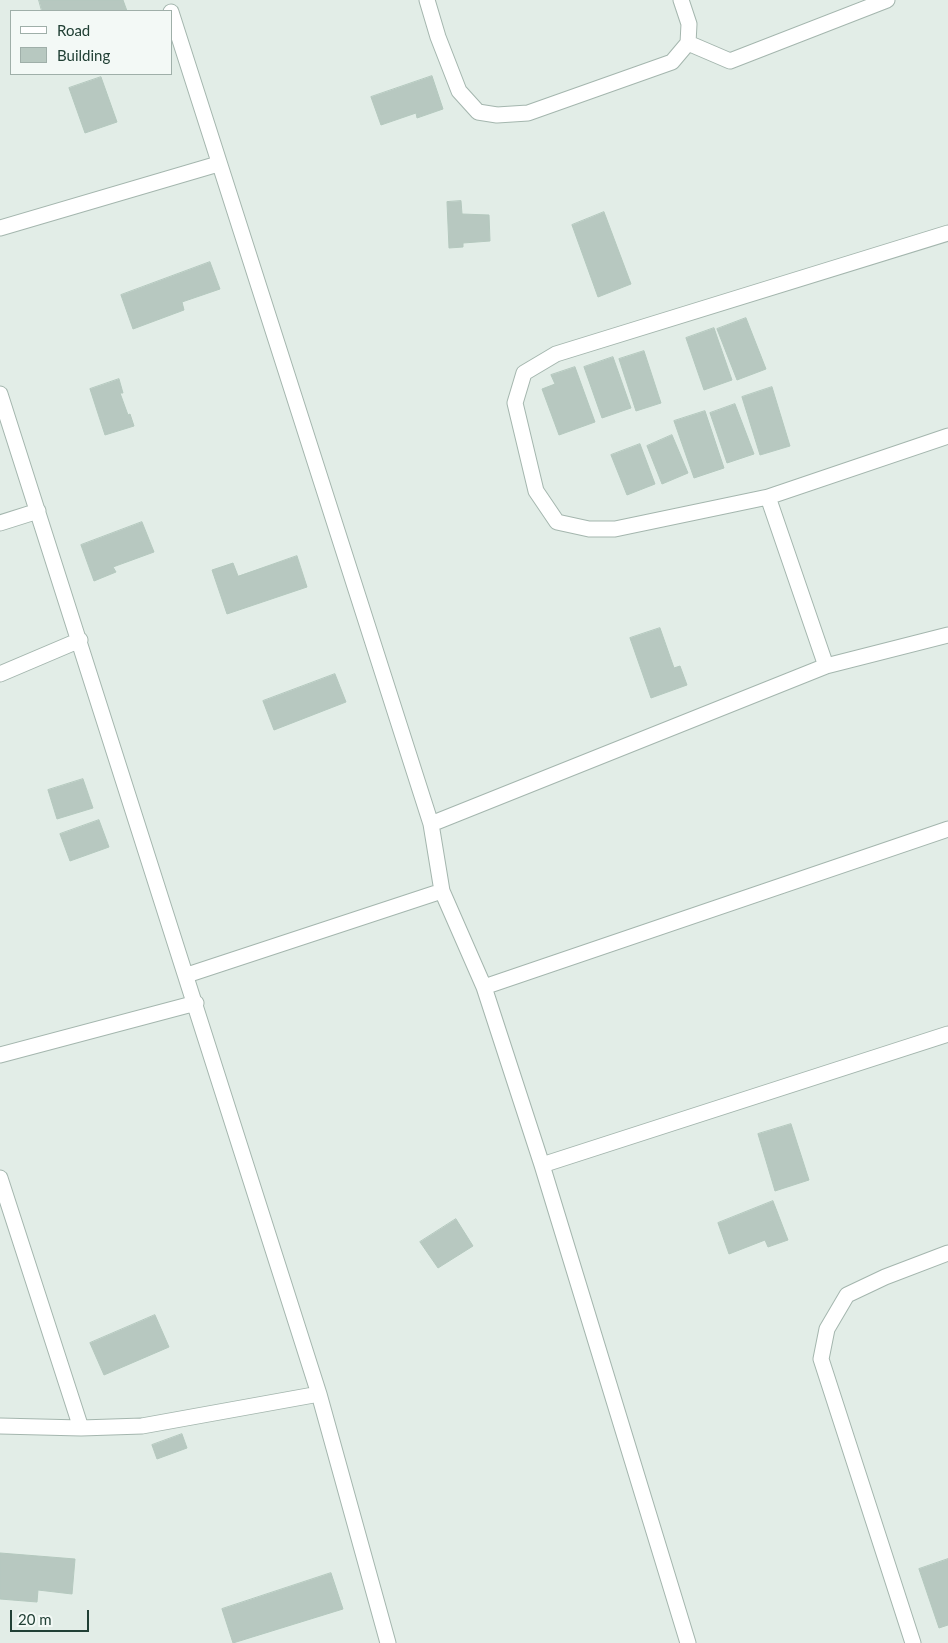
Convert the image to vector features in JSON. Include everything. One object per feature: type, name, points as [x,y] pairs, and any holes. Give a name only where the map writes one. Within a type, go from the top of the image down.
[{"type":"street","points":[[427,0],[438,37],[459,91],[478,112],[497,115],[528,113],[672,62],[688,43],[689,24],[681,0]]},
{"type":"street","points":[[688,43],[730,61],[887,0]]},
{"type":"street","points":[[172,15],[218,164],[431,824],[442,891],[484,987],[542,1165],[688,1643]]},
{"type":"street","points":[[0,228],[218,164]]},
{"type":"street","points":[[948,233],[556,354],[524,373],[514,403],[536,491],[557,522],[589,529],[615,528],[768,497],[948,436]]},
{"type":"street","points":[[0,394],[196,1003],[319,1394],[388,1643]]},
{"type":"street","points":[[768,497],[826,666]]},
{"type":"street","points":[[0,523],[38,511]]},
{"type":"street","points":[[431,824],[826,666],[948,635]]},
{"type":"street","points":[[0,674],[80,640]]},
{"type":"street","points":[[484,987],[948,829]]},
{"type":"street","points":[[187,975],[442,891]]},
{"type":"street","points":[[0,1055],[196,1003]]},
{"type":"street","points":[[542,1165],[948,1034]]},
{"type":"street","points":[[0,1178],[81,1428]]},
{"type":"street","points":[[912,1643],[821,1360],[827,1329],[847,1295],[885,1277],[948,1253]]},
{"type":"street","points":[[0,1426],[81,1428],[142,1426],[319,1394]]},
{"type":"building","points":[[39,0],[123,0],[127,10],[42,10]]},
{"type":"building","points":[[432,76],[443,109],[417,118],[416,113],[381,125],[371,97]]},
{"type":"building","points":[[101,77],[117,122],[85,133],[69,88]]},
{"type":"building","points":[[461,201],[462,214],[489,215],[490,241],[463,243],[463,247],[449,248],[447,202]]},
{"type":"building","points":[[604,212],[631,284],[598,297],[572,225]]},
{"type":"building","points":[[210,262],[220,289],[182,302],[184,310],[133,329],[121,295]]},
{"type":"building","points":[[746,318],[766,369],[737,380],[717,329]]},
{"type":"building","points":[[714,328],[732,380],[704,390],[686,338]]},
{"type":"building","points":[[644,351],[661,403],[636,411],[619,359]]},
{"type":"building","points":[[613,357],[631,408],[602,418],[584,367]]},
{"type":"building","points":[[575,367],[595,422],[559,435],[542,389],[555,384],[551,375]]},
{"type":"building","points":[[119,379],[123,393],[120,393],[134,426],[105,435],[90,389]]},
{"type":"building","points":[[772,387],[790,446],[760,455],[742,397]]},
{"type":"building","points":[[735,404],[754,454],[727,463],[710,413]]},
{"type":"building","points":[[705,411],[724,468],[694,478],[674,421]]},
{"type":"building","points":[[672,435],[688,473],[662,484],[647,446]]},
{"type":"building","points":[[640,444],[655,484],[627,495],[611,455]]},
{"type":"building","points":[[142,522],[154,552],[113,567],[116,572],[94,581],[81,545]]},
{"type":"building","points":[[297,556],[307,587],[227,614],[212,570],[233,563],[238,576]]},
{"type":"building","points":[[660,628],[674,668],[680,666],[687,685],[651,698],[630,638]]},
{"type":"building","points":[[335,674],[346,702],[274,730],[263,701]]},
{"type":"building","points":[[83,779],[93,808],[57,819],[48,790]]},
{"type":"building","points":[[99,820],[109,847],[70,861],[60,834]]},
{"type":"building","points":[[791,1124],[809,1180],[775,1191],[758,1134]]},
{"type":"building","points":[[773,1201],[788,1240],[768,1247],[765,1240],[729,1254],[718,1223]]},
{"type":"building","points":[[456,1219],[473,1246],[438,1268],[420,1242]]},
{"type":"building","points":[[155,1315],[169,1347],[104,1375],[90,1343]]},
{"type":"building","points":[[182,1434],[187,1448],[157,1459],[152,1445]]},
{"type":"building","points":[[0,1553],[75,1559],[72,1594],[38,1590],[37,1602],[0,1599]]},
{"type":"building","points":[[948,1559],[948,1625],[939,1628],[919,1569]]},
{"type":"building","points":[[331,1573],[343,1609],[233,1643],[222,1609]]}]
